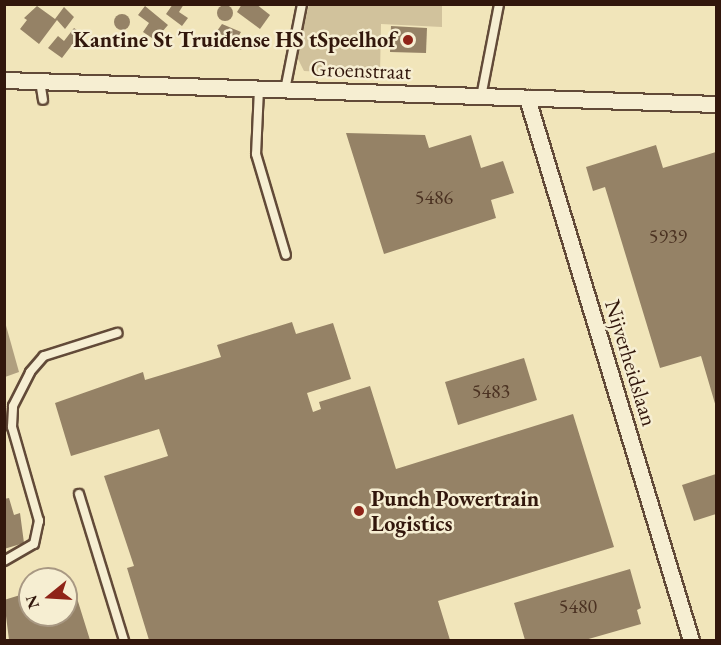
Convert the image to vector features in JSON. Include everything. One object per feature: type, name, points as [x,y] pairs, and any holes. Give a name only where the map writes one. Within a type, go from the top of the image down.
[{"type":"street","name":"Groenstraat","points":[[4,80],[717,104]]},
{"type":"street","name":"Nijverheidslaan","points":[[527,98],[691,640]]},
{"type":"lane","points":[[285,90],[302,4]]},
{"type":"lane","points":[[481,97],[499,4]]},
{"type":"lane","points":[[40,81],[44,100]]},
{"type":"lane","points":[[259,89],[256,154],[286,255]]},
{"type":"lane","points":[[4,561],[34,544],[39,521],[12,427],[13,406],[21,389],[44,356],[117,333]]},
{"type":"lane","points":[[79,494],[124,640]]},
{"type":"shaded area","points":[[309,4],[442,5],[442,27],[381,24],[380,75],[304,71],[297,57]]},
{"type":"shaded area","points":[[5,322],[19,372],[4,377]]},
{"type":"building","points":[[173,4],[184,4],[179,12],[188,18],[182,26],[166,14]]},
{"type":"building","points":[[242,4],[256,4],[270,15],[260,29],[237,12]]},
{"type":"building","points":[[222,5],[228,5],[233,13],[231,19],[222,21],[217,16],[217,10]]},
{"type":"building","points":[[37,6],[55,19],[64,7],[74,17],[65,29],[57,20],[39,44],[20,29],[27,20],[24,18]]},
{"type":"building","points":[[145,6],[168,25],[155,40],[143,32],[149,23],[138,15]]},
{"type":"building","points":[[119,14],[125,14],[130,22],[128,28],[119,30],[114,25],[114,19]]},
{"type":"building","points":[[222,24],[241,32],[238,37],[246,43],[241,50],[217,31]]},
{"type":"building","name":"Kantine St Truidense HS tSpeelhof","points":[[391,26],[427,28],[426,53],[390,52]]},
{"type":"building","points":[[74,28],[81,33],[62,58],[48,48],[58,36],[64,41]]},
{"type":"building","points":[[346,133],[425,135],[429,148],[471,135],[481,168],[503,161],[514,193],[491,200],[496,218],[384,254]]},
{"type":"building","points":[[656,145],[663,168],[716,152],[716,407],[701,356],[660,368],[605,187],[593,191],[586,167]]},
{"type":"building","name":"Punch Powertrain Logistics","points":[[292,322],[296,334],[333,323],[351,379],[307,393],[313,412],[321,409],[319,402],[370,386],[396,469],[573,414],[614,547],[438,601],[450,640],[149,640],[127,568],[134,566],[104,476],[168,456],[159,429],[71,456],[55,403],[143,372],[145,380],[221,357],[217,345]]},
{"type":"building","points":[[524,358],[537,400],[458,425],[445,382]]},
{"type":"building","points":[[716,474],[716,514],[694,521],[682,485]]},
{"type":"building","points":[[9,498],[14,515],[20,513],[24,543],[4,549],[4,499]]},
{"type":"building","points":[[630,569],[641,608],[637,610],[641,624],[585,640],[525,640],[514,603]]},
{"type":"building","points":[[18,596],[18,627],[78,627],[78,601],[90,640],[9,640],[4,600]]},
{"type":"place","name":"Kantine St Truidense HS tSpeelhof","points":[[408,40]]},
{"type":"place","name":"Punch Powertrain Logistics","points":[[359,511]]}]
